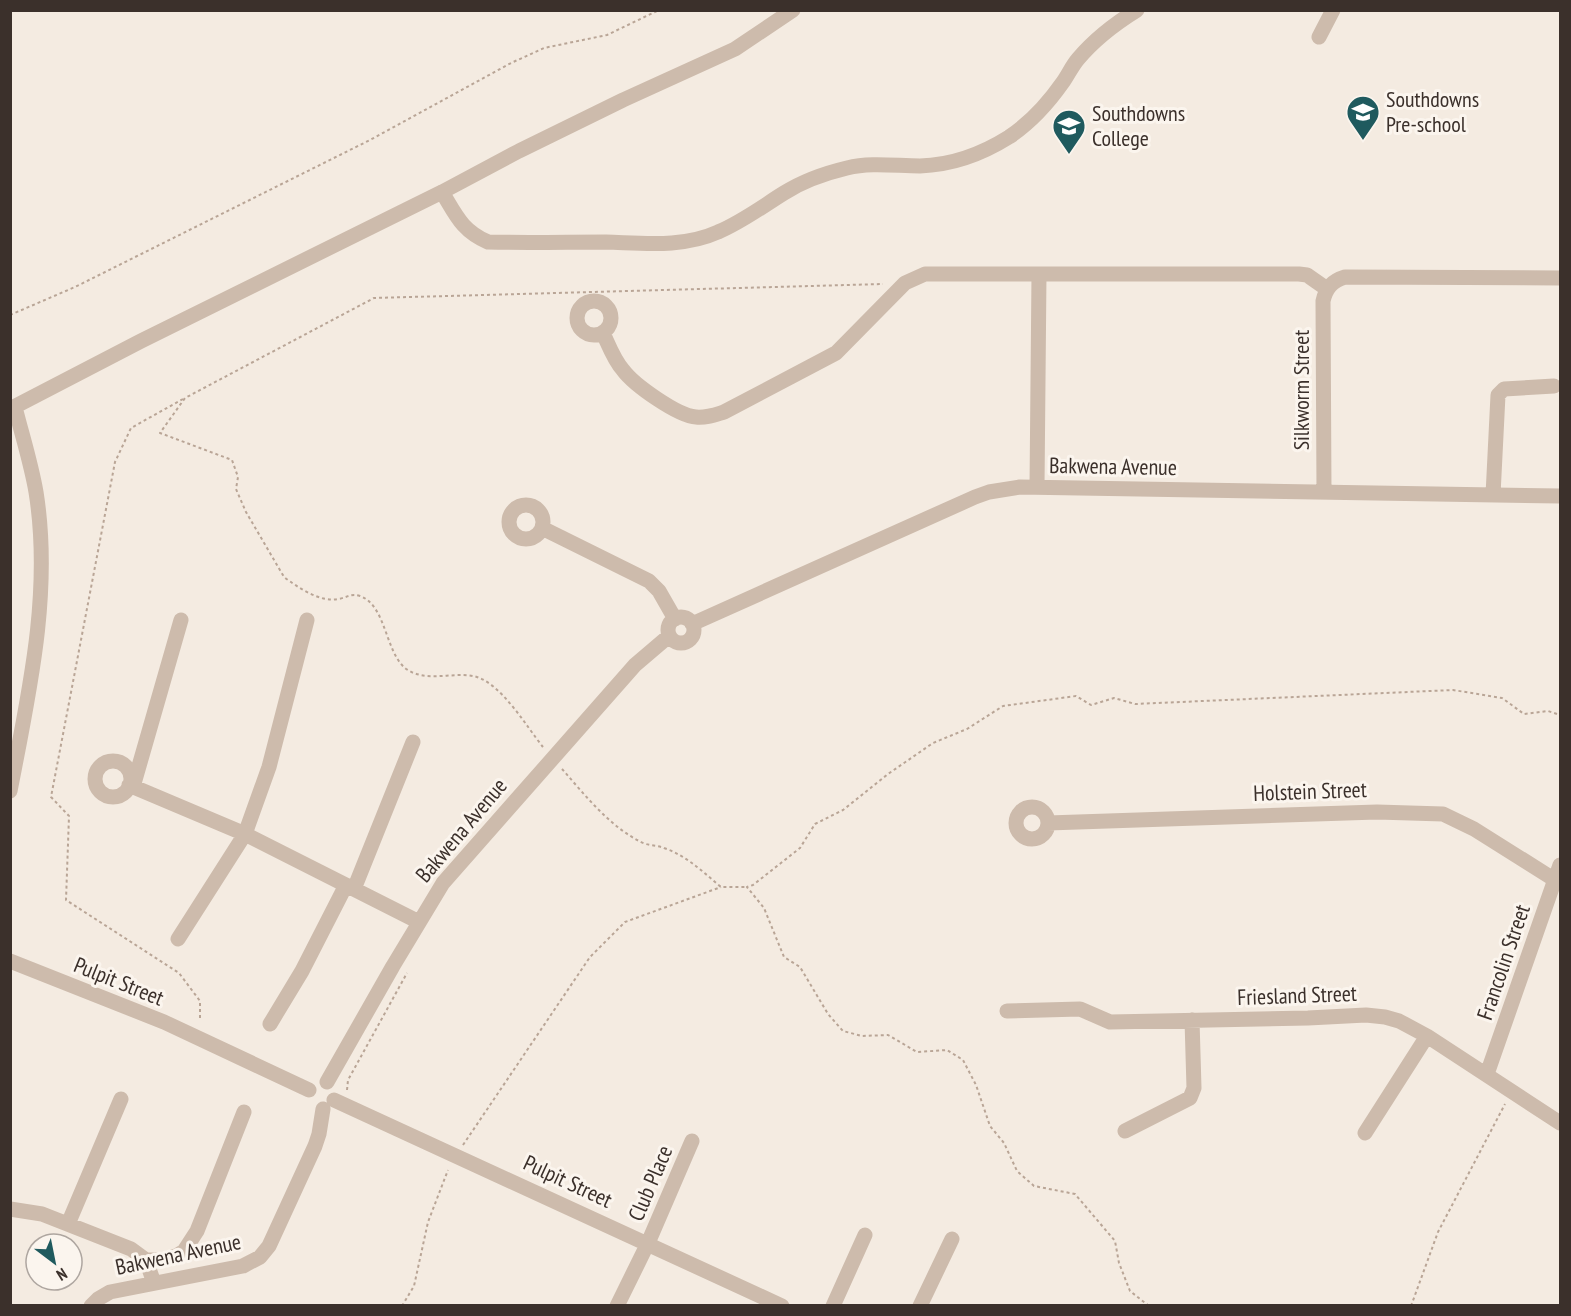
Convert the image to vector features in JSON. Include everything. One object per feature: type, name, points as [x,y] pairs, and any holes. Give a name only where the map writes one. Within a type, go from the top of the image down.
[{"type":"street","points":[[10,791],[31,682],[38,631],[41,576],[36,491],[13,408],[519,151],[735,49],[793,10]]},
{"type":"street","points":[[442,192],[462,224],[474,236],[488,242],[643,243],[697,240],[718,233],[797,186],[829,173],[849,167],[870,165],[922,166],[948,163],[970,157],[994,146],[1031,119],[1062,84],[1076,61],[1092,44],[1137,10]]},
{"type":"street","points":[[1319,37],[1333,10]]},
{"type":"street","points":[[603,333],[620,367],[632,380],[676,411],[696,417],[707,417],[734,406],[836,353],[905,283],[925,274],[1299,274],[1307,275],[1327,289],[1336,280],[1345,277],[1560,278]]},
{"type":"street","points":[[1037,487],[1039,274]]},
{"type":"street","name":"Silkworm Street","points":[[1324,492],[1323,301],[1327,289]]},
{"type":"street","points":[[1493,495],[1498,395],[1504,389],[1554,386]]},
{"type":"street","name":"Bakwena Avenue","points":[[692,624],[975,497],[1020,486],[1560,496]]},
{"type":"street","points":[[542,528],[649,581],[659,591],[675,618]]},
{"type":"street","points":[[675,618],[684,618],[692,624],[693,633],[688,641],[676,642],[669,636],[669,626],[675,618]]},
{"type":"street","points":[[181,620],[131,786],[244,834],[419,922]]},
{"type":"street","points":[[178,939],[244,834],[269,767],[307,620]]},
{"type":"street","name":"Bakwena Avenue","points":[[327,1082],[443,883],[635,665],[669,636]]},
{"type":"street","points":[[270,1024],[350,887],[413,742]]},
{"type":"street","name":"Holstein Street","points":[[1048,823],[1377,812],[1443,814],[1474,829],[1555,880]]},
{"type":"street","name":"Francolin Street","points":[[1487,1074],[1560,865]]},
{"type":"street","name":"Pulpit Street","points":[[10,961],[164,1022],[309,1090]]},
{"type":"street","name":"Friesland Street","points":[[1007,1011],[1080,1009],[1110,1022],[1366,1015],[1384,1017],[1399,1021],[1427,1036],[1560,1123]]},
{"type":"street","points":[[1125,1131],[1190,1098],[1194,1088],[1192,1020]]},
{"type":"street","points":[[1365,1133],[1427,1036]]},
{"type":"street","points":[[316,1082],[327,1082],[334,1090],[328,1104],[316,1108],[310,1103],[309,1090],[316,1082]]},
{"type":"street","points":[[68,1224],[121,1099]]},
{"type":"street","name":"Bakwena Avenue","points":[[91,1305],[110,1292],[243,1266],[264,1254],[274,1237],[318,1139],[328,1104]]},
{"type":"street","name":"Pulpit Street","points":[[328,1104],[458,1155],[782,1305]]},
{"type":"street","points":[[146,1260],[162,1260],[184,1251],[197,1231],[244,1112]]},
{"type":"street","name":"Club Place","points":[[617,1305],[648,1243],[692,1141]]},
{"type":"street","points":[[10,1209],[42,1214],[131,1249],[146,1260],[154,1283]]},
{"type":"street","points":[[833,1305],[865,1235]]},
{"type":"street","points":[[920,1305],[952,1239]]},
{"type":"path","points":[[10,315],[75,287],[370,140],[511,63],[544,48],[607,35],[659,10]]},
{"type":"path","points":[[200,1039],[200,1001],[179,973],[66,900],[69,816],[51,796],[115,462],[131,428],[374,298],[905,283]]},
{"type":"path","points":[[185,398],[160,432],[232,460],[238,477],[236,489],[246,512],[284,577],[316,596],[329,600],[350,595],[360,596],[370,602],[383,624],[397,661],[410,671],[424,676],[474,676],[490,684],[551,758],[598,809],[618,827],[642,843],[663,847],[690,860],[721,888]]},
{"type":"path","points":[[402,1305],[414,1286],[428,1222],[446,1173],[498,1091],[590,957],[625,922],[721,888],[753,885],[800,848],[815,824],[843,810],[888,774],[933,743],[967,729],[1003,706],[1076,696],[1091,705],[1113,698],[1135,704],[1453,690],[1502,698],[1524,714],[1548,711],[1560,715]]},
{"type":"path","points":[[747,887],[764,908],[784,957],[800,967],[828,1014],[843,1031],[862,1036],[888,1035],[917,1052],[947,1050],[963,1060],[976,1085],[990,1126],[1004,1143],[1017,1172],[1034,1186],[1075,1194],[1115,1241],[1119,1263],[1130,1291],[1149,1305]]},
{"type":"path","points":[[349,1094],[346,1087],[348,1080],[408,973]]},
{"type":"path","points":[[1411,1305],[1438,1232],[1512,1091]]},
{"type":"place","name":"Southdowns Pre-school","points":[[1363,141]]},
{"type":"place","name":"Southdowns College","points":[[1069,155]]}]
